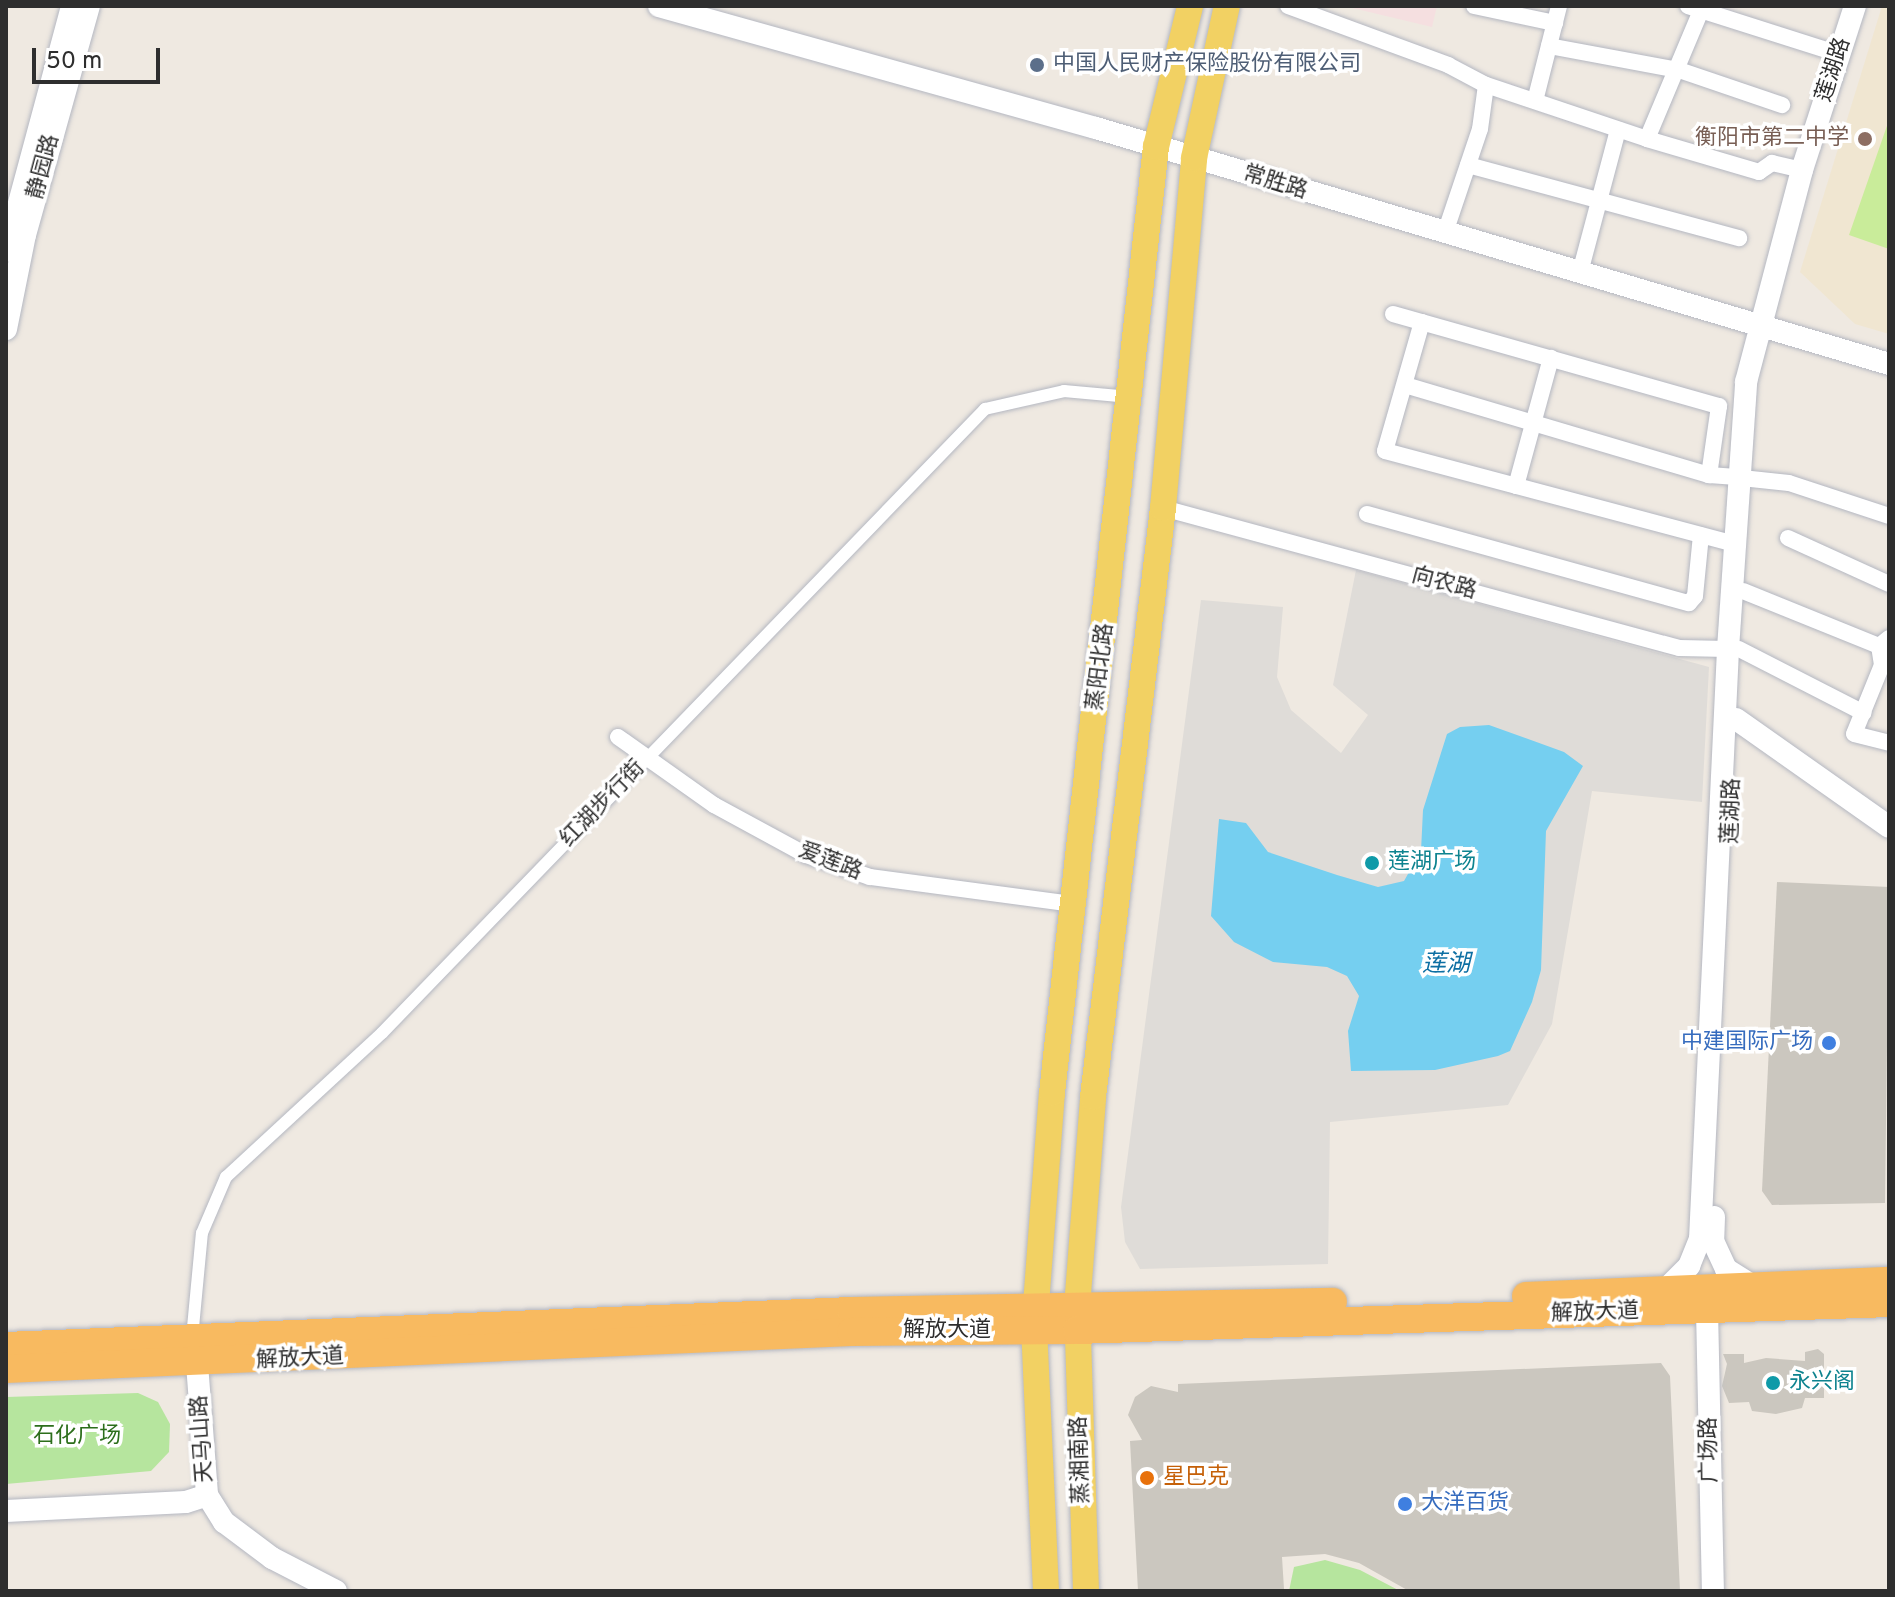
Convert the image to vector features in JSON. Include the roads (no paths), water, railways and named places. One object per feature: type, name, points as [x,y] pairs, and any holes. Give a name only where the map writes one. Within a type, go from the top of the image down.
[{"type":"highway","name":"解放大道","points":[[1077,1318],[1889,1281]]},
{"type":"highway","name":"解放大道","points":[[6,1369],[195,1353],[836,1312],[1035,1319],[1707,1309],[1889,1303]]},
{"type":"highway","name":"解放大道","points":[[6,1346],[195,1353]]},
{"type":"main road","name":"蒸阳北路","points":[[1035,1319],[1052,1093],[1133,397],[1158,141],[1190,6]]},
{"type":"main road","name":"蒸阳北路","points":[[1077,1318],[1093,1097],[1163,508],[1195,152],[1227,6]]},
{"type":"main road","name":"蒸湘南路","points":[[1077,1318],[1086,1591]]},
{"type":"main road","name":"蒸湘南路","points":[[1035,1319],[1046,1591]]},
{"type":"street","name":"静园路","points":[[6,251],[72,6]]},
{"type":"street","name":"静园路","points":[[6,329],[25,235],[89,6]]},
{"type":"street","name":"常胜路","points":[[659,6],[1158,141]]},
{"type":"street","name":"常胜路","points":[[706,6],[1889,364]]},
{"type":"street","points":[[1288,6],[1448,65],[1486,85],[1618,130],[1759,172],[1772,163],[1802,170]]},
{"type":"street","points":[[1474,6],[1555,23]]},
{"type":"street","points":[[1535,101],[1559,6]]},
{"type":"street","name":"莲湖路","points":[[1753,1286],[1726,1269],[1713,1241],[1736,719],[1733,649],[1743,591],[1746,382],[1802,170],[1855,6]]},
{"type":"street","points":[[1647,139],[1679,70],[1698,7],[1839,54]]},
{"type":"street","points":[[1549,46],[1679,70],[1782,105]]},
{"type":"street","points":[[1448,224],[1468,165],[1486,85]]},
{"type":"street","points":[[1582,265],[1618,130]]},
{"type":"street","name":"常胜路","points":[[1195,152],[1582,265],[1763,326],[1889,354]]},
{"type":"street","points":[[1468,165],[1739,238]]},
{"type":"street","points":[[1393,314],[1719,406],[1709,475]]},
{"type":"street","points":[[1422,322],[1385,451],[1735,544]]},
{"type":"street","points":[[1516,486],[1551,358]]},
{"type":"street","points":[[1405,385],[1709,475],[1789,483],[1889,516]]},
{"type":"street","name":"红湖步行街","points":[[195,1353],[202,1233],[226,1177],[382,1033],[985,409],[1064,391],[1133,397]]},
{"type":"street","name":"莲湖路","points":[[1666,1289],[1689,1266],[1700,1239],[1733,649],[1735,544],[1745,478]]},
{"type":"street","name":"向农路","points":[[1163,508],[1679,648],[1733,649]]},
{"type":"street","points":[[1367,514],[1689,603],[1695,596],[1701,535]]},
{"type":"street","points":[[1788,538],[1889,584]]},
{"type":"street","points":[[1743,591],[1884,642],[1884,673],[1854,734],[1889,743]]},
{"type":"street","points":[[1733,649],[1864,713]]},
{"type":"street","points":[[1736,719],[1889,827]]},
{"type":"street","name":"爱莲路","points":[[618,737],[714,805],[806,855],[870,877],[1073,904]]},
{"type":"street","name":"广场路","points":[[1707,1309],[1713,1591]]},
{"type":"street","name":"天马山路","points":[[195,1353],[197,1499],[266,1566],[315,1591]]},
{"type":"street","points":[[6,1502],[179,1491],[197,1499]]},
{"type":"street","points":[[6,1511],[197,1499]]},
{"type":"street","name":"天马山路","points":[[197,1499],[272,1558],[336,1591]]},
{"type":"water","name":"莲湖","points":[[1489,725],[1564,752],[1583,766],[1546,831],[1541,970],[1532,1002],[1510,1051],[1498,1056],[1435,1070],[1351,1071],[1348,1031],[1359,996],[1347,976],[1327,967],[1273,962],[1234,942],[1211,916],[1219,819],[1246,823],[1268,852],[1378,887],[1404,881],[1421,851],[1423,810],[1447,734],[1460,727]]},
{"type":"place","name":"中国人民财产保险股份有限公司","points":[[1037,65]]},
{"type":"place","name":"衡阳市第二中学","points":[[1865,139]]},
{"type":"place","name":"莲湖广场","points":[[1372,863]]},
{"type":"place","name":"中建国际广场","points":[[1829,1043]]},
{"type":"place","name":"永兴阁","points":[[1773,1383]]},
{"type":"place","name":"星巴克","points":[[1147,1478]]},
{"type":"place","name":"大洋百货","points":[[1405,1504]]},
{"type":"park label","name":"石化广场","points":[[77,1437]]}]
